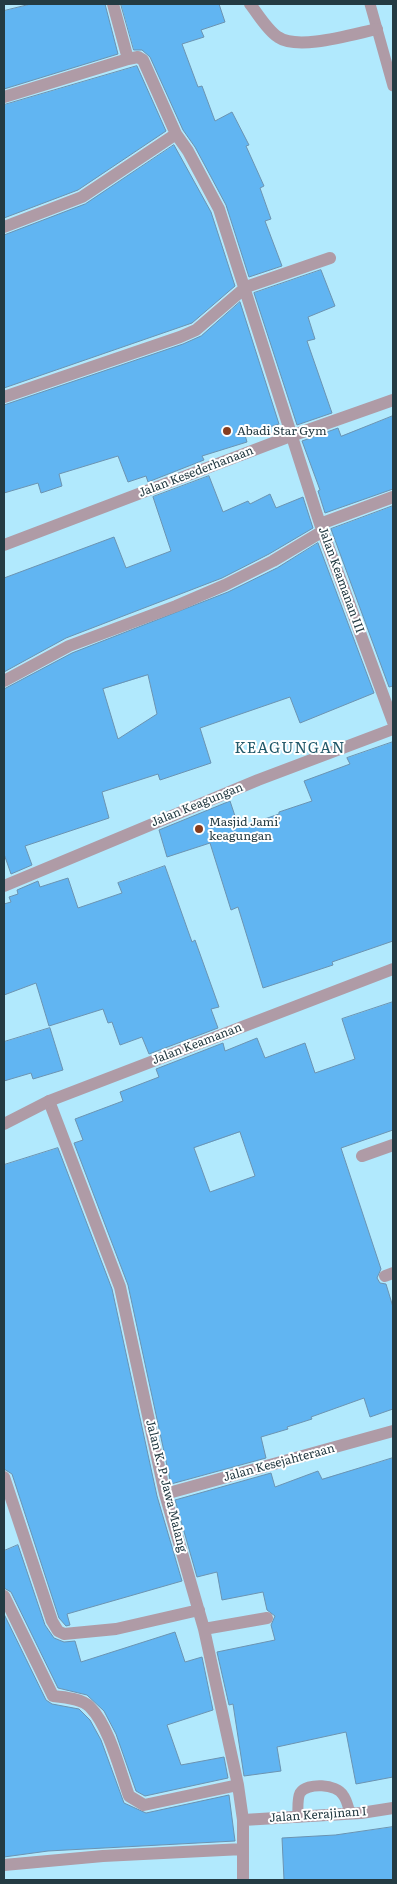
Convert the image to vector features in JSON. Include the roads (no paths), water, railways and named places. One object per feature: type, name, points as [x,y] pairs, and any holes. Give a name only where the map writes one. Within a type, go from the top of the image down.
[{"type":"street","points":[[4,97],[128,59],[113,4]]},
{"type":"street","points":[[250,4],[276,36],[288,43],[307,42],[378,29]]},
{"type":"street","name":"Jalan Keamanan III","points":[[128,59],[138,57],[143,60],[176,134],[188,151],[219,209],[246,287],[291,436],[393,722]]},
{"type":"street","points":[[4,228],[82,197],[176,134]]},
{"type":"street","points":[[4,396],[180,337],[196,330],[246,287],[330,258]]},
{"type":"street","name":"Jalan Kesederhanaan","points":[[5,541],[393,400]]},
{"type":"street","points":[[4,681],[69,646],[176,606],[225,585],[273,561],[322,527],[393,497]]},
{"type":"street","name":"Jalan Keagungan","points":[[4,886],[232,790],[393,729]]},
{"type":"street","name":"Jalan Keamanan","points":[[4,1124],[49,1101],[393,969]]},
{"type":"street","name":"Jalan K. P. Jawa Malang","points":[[49,1101],[120,1287],[165,1494],[204,1629],[238,1785],[243,1820],[243,1880]]},
{"type":"street","points":[[362,1156],[393,1145]]},
{"type":"street","name":"Jalan Kesejahteraan","points":[[165,1494],[393,1432]]},
{"type":"street","points":[[4,1478],[52,1621],[58,1631],[64,1634],[116,1629],[199,1610]]},
{"type":"street","points":[[4,1596],[53,1696],[68,1698],[90,1706],[108,1737],[129,1796],[144,1805],[238,1785]]},
{"type":"street","points":[[204,1629],[267,1618]]},
{"type":"street","name":"Jalan Kerajinan I","points":[[243,1820],[350,1813],[393,1808]]},
{"type":"street","points":[[4,1865],[103,1856],[243,1849]]},
{"type":"lane","points":[[370,4],[393,86]]},
{"type":"lane","points":[[298,1816],[299,1795],[302,1791],[319,1786],[334,1788],[343,1794],[350,1813]]},
{"type":"place","name":"Abadi Star Gym","points":[[227,431]]},
{"type":"place","name":"Masjid Jami' keagungan","points":[[199,829]]},
{"type":"district","name":"KEAGUNGAN","points":[[290,749]]}]
